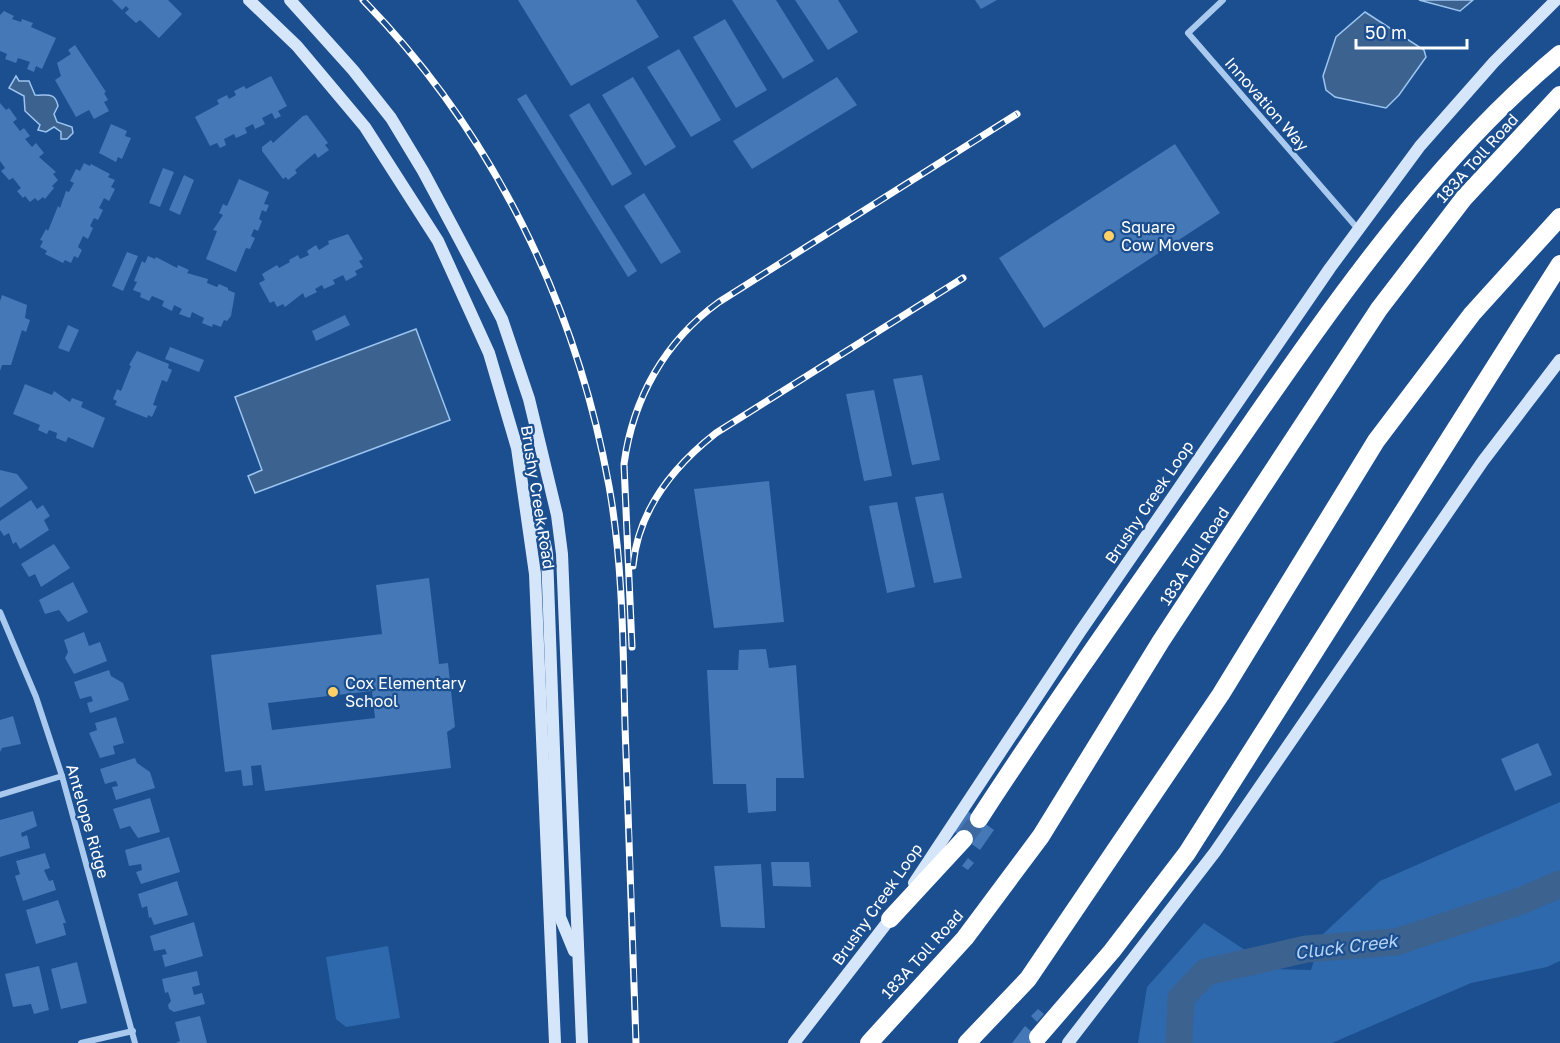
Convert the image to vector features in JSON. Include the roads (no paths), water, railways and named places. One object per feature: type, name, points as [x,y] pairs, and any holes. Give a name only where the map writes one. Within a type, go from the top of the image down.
[{"type":"highway","points":[[979,819],[1044,720],[1374,252],[1453,159],[1560,54]]},
{"type":"highway","name":"183A Toll Road","points":[[868,1043],[966,938],[1041,836],[1161,641],[1379,309],[1464,198],[1560,96]]},
{"type":"highway","points":[[967,1043],[1028,979],[1221,694],[1376,441],[1472,314],[1560,217]]},
{"type":"highway","points":[[1038,1037],[1112,951],[1187,853],[1560,264]]},
{"type":"highway","points":[[890,919],[964,839]]},
{"type":"main road","name":"Brushy Creek Road","points":[[249,0],[297,46],[364,127],[438,241],[489,353],[517,448],[535,574],[555,1043]]},
{"type":"main road","name":"Brushy Creek Road","points":[[290,0],[339,54],[391,118],[423,171],[502,319],[529,399],[557,515],[562,554],[582,1043]]},
{"type":"main road","name":"Brushy Creek Loop","points":[[794,1043],[890,919],[1087,622],[1359,229],[1420,146],[1494,62],[1556,0]]},
{"type":"main road","points":[[1068,1043],[1215,852],[1483,461],[1560,360]]},
{"type":"main road","points":[[529,527],[539,531],[544,538],[547,554],[560,917],[578,960]]},
{"type":"street","name":"Innovation Way","points":[[1223,0],[1188,33],[1359,229]]},
{"type":"street","name":"Antelope Ridge","points":[[0,612],[36,697],[62,776],[135,1043]]},
{"type":"street","points":[[0,795],[62,776]]},
{"type":"street","points":[[81,1043],[133,1031]]},
{"type":"waterway","name":"Cluck Creek","points":[[1179,1043],[1181,998],[1206,972],[1306,949],[1396,942],[1521,901],[1560,884]]},
{"type":"tunnel","points":[[964,839],[979,819]]},
{"type":"railway","points":[[363,0],[410,52],[452,106],[489,164],[522,225],[551,287],[575,352],[594,418],[614,515],[620,575],[636,1043]]},
{"type":"railway","points":[[632,647],[624,464],[635,416],[644,394],[668,353],[683,334],[719,302],[1017,114]]},
{"type":"railway","points":[[633,566],[636,546],[650,508],[673,475],[701,446],[716,433],[963,278]]},
{"type":"place","name":"Square Cow Movers","points":[[1109,236]]},
{"type":"place","name":"Cox Elementary School","points":[[333,692]]}]
